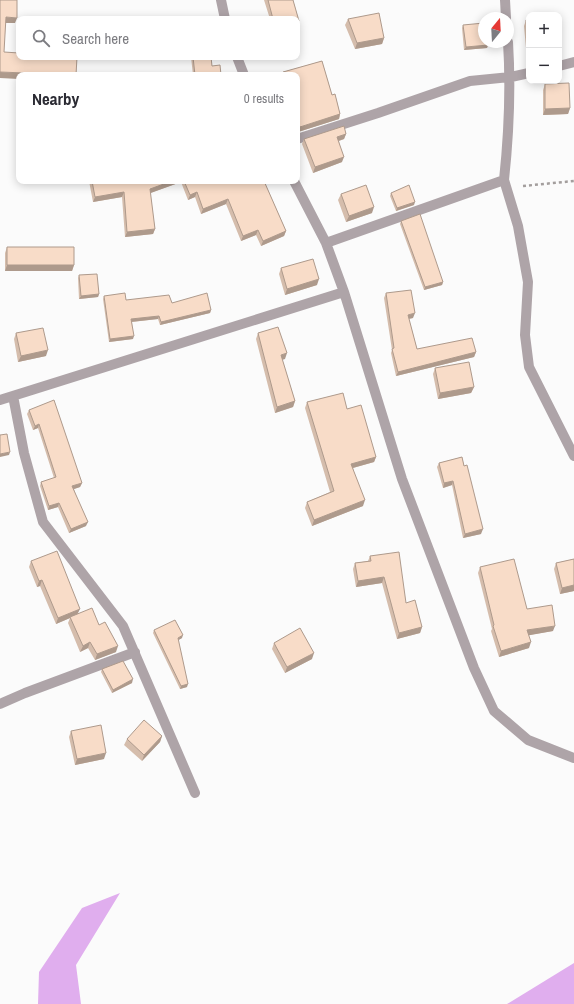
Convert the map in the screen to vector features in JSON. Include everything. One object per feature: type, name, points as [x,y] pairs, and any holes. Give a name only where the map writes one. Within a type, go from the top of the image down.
[{"type":"street","points":[[222,0],[225,16]]},
{"type":"street","points":[[505,0],[506,12]]},
{"type":"street","points":[[509,48],[511,77],[505,184],[518,226],[528,282],[525,335],[529,367],[574,456]]},
{"type":"street","points":[[238,60],[243,72]]},
{"type":"street","points":[[562,65],[574,62]]},
{"type":"street","points":[[300,137],[378,113],[470,81],[511,77],[526,74]]},
{"type":"street","points":[[296,184],[326,243],[344,292],[402,479],[474,668],[494,711],[528,740],[574,758]]},
{"type":"street","points":[[326,243],[505,184]]},
{"type":"street","points":[[0,400],[344,292]]},
{"type":"street","points":[[13,396],[24,453],[43,522],[123,626],[196,794]]},
{"type":"street","points":[[0,704],[25,693],[135,652]]},
{"type":"path","points":[[505,184],[574,181]]},
{"type":"shaded area","points":[[120,893],[76,965],[81,1004],[38,1004],[39,972],[82,908]]},
{"type":"shaded area","points":[[574,963],[574,1004],[507,1004]]},
{"type":"building","points":[[0,0],[17,0],[16,18],[6,17],[4,52],[16,53],[16,60],[77,60],[76,72],[0,72]]},
{"type":"building","points":[[268,0],[293,0],[298,16],[272,16]]},
{"type":"building","points":[[379,13],[384,38],[357,43],[348,19]]},
{"type":"building","points":[[478,24],[478,46],[466,47],[463,25]]},
{"type":"building","points":[[193,60],[211,60],[212,66],[220,65],[221,72],[195,72]]},
{"type":"building","points":[[322,61],[332,95],[335,94],[340,114],[300,127],[300,72],[283,72]]},
{"type":"building","points":[[569,83],[570,108],[545,109],[545,84]]},
{"type":"building","points":[[344,126],[346,134],[337,137],[344,157],[315,167],[304,139]]},
{"type":"building","points":[[93,184],[164,184],[150,189],[155,229],[127,232],[124,192],[95,197]]},
{"type":"building","points":[[185,184],[265,184],[286,231],[263,241],[258,230],[243,236],[228,199],[203,209],[197,192],[190,195]]},
{"type":"building","points":[[366,185],[374,207],[349,216],[341,194]]},
{"type":"building","points":[[409,185],[415,202],[397,208],[391,193]]},
{"type":"building","points":[[420,214],[443,282],[425,287],[401,221]]},
{"type":"building","points":[[7,247],[74,247],[74,265],[7,265]]},
{"type":"building","points":[[313,259],[319,279],[287,289],[281,268]]},
{"type":"building","points":[[97,274],[99,294],[81,296],[79,275]]},
{"type":"building","points":[[411,290],[415,313],[408,315],[417,349],[472,338],[476,352],[398,372],[392,349],[394,348],[386,293]]},
{"type":"building","points":[[125,293],[126,300],[169,295],[172,303],[207,293],[211,310],[161,322],[159,316],[131,319],[134,336],[110,339],[104,296]]},
{"type":"building","points":[[278,327],[287,353],[281,355],[295,401],[277,407],[258,333]]},
{"type":"building","points":[[43,328],[48,350],[21,356],[16,333]]},
{"type":"building","points":[[469,362],[474,387],[440,393],[435,368]]},
{"type":"building","points":[[343,393],[347,409],[361,405],[376,457],[351,464],[365,500],[314,520],[307,502],[334,491],[307,402]]},
{"type":"building","points":[[54,400],[82,483],[72,486],[88,522],[71,529],[59,503],[49,506],[41,482],[56,477],[39,424],[35,426],[29,410]]},
{"type":"building","points":[[7,434],[10,452],[0,454],[0,435]]},
{"type":"building","points":[[462,457],[464,466],[467,465],[483,529],[465,534],[453,481],[444,483],[439,463]]},
{"type":"building","points":[[57,551],[80,609],[58,618],[42,580],[39,581],[31,561]]},
{"type":"building","points":[[399,552],[406,603],[415,600],[422,627],[399,633],[384,577],[358,581],[355,563],[371,561],[370,556]]},
{"type":"building","points":[[514,559],[527,609],[552,605],[555,626],[527,630],[531,642],[501,651],[493,626],[480,567]]},
{"type":"building","points":[[574,559],[574,585],[562,588],[556,563]]},
{"type":"building","points":[[92,608],[99,625],[105,622],[118,646],[97,654],[90,642],[83,646],[70,617]]},
{"type":"building","points":[[175,620],[183,635],[178,638],[188,684],[181,686],[154,630]]},
{"type":"building","points":[[300,628],[314,653],[287,667],[274,643]]},
{"type":"building","points":[[123,661],[133,679],[113,690],[102,669]]},
{"type":"building","points":[[144,720],[162,736],[144,755],[127,739]]},
{"type":"building","points":[[101,725],[106,753],[77,759],[71,731]]}]
